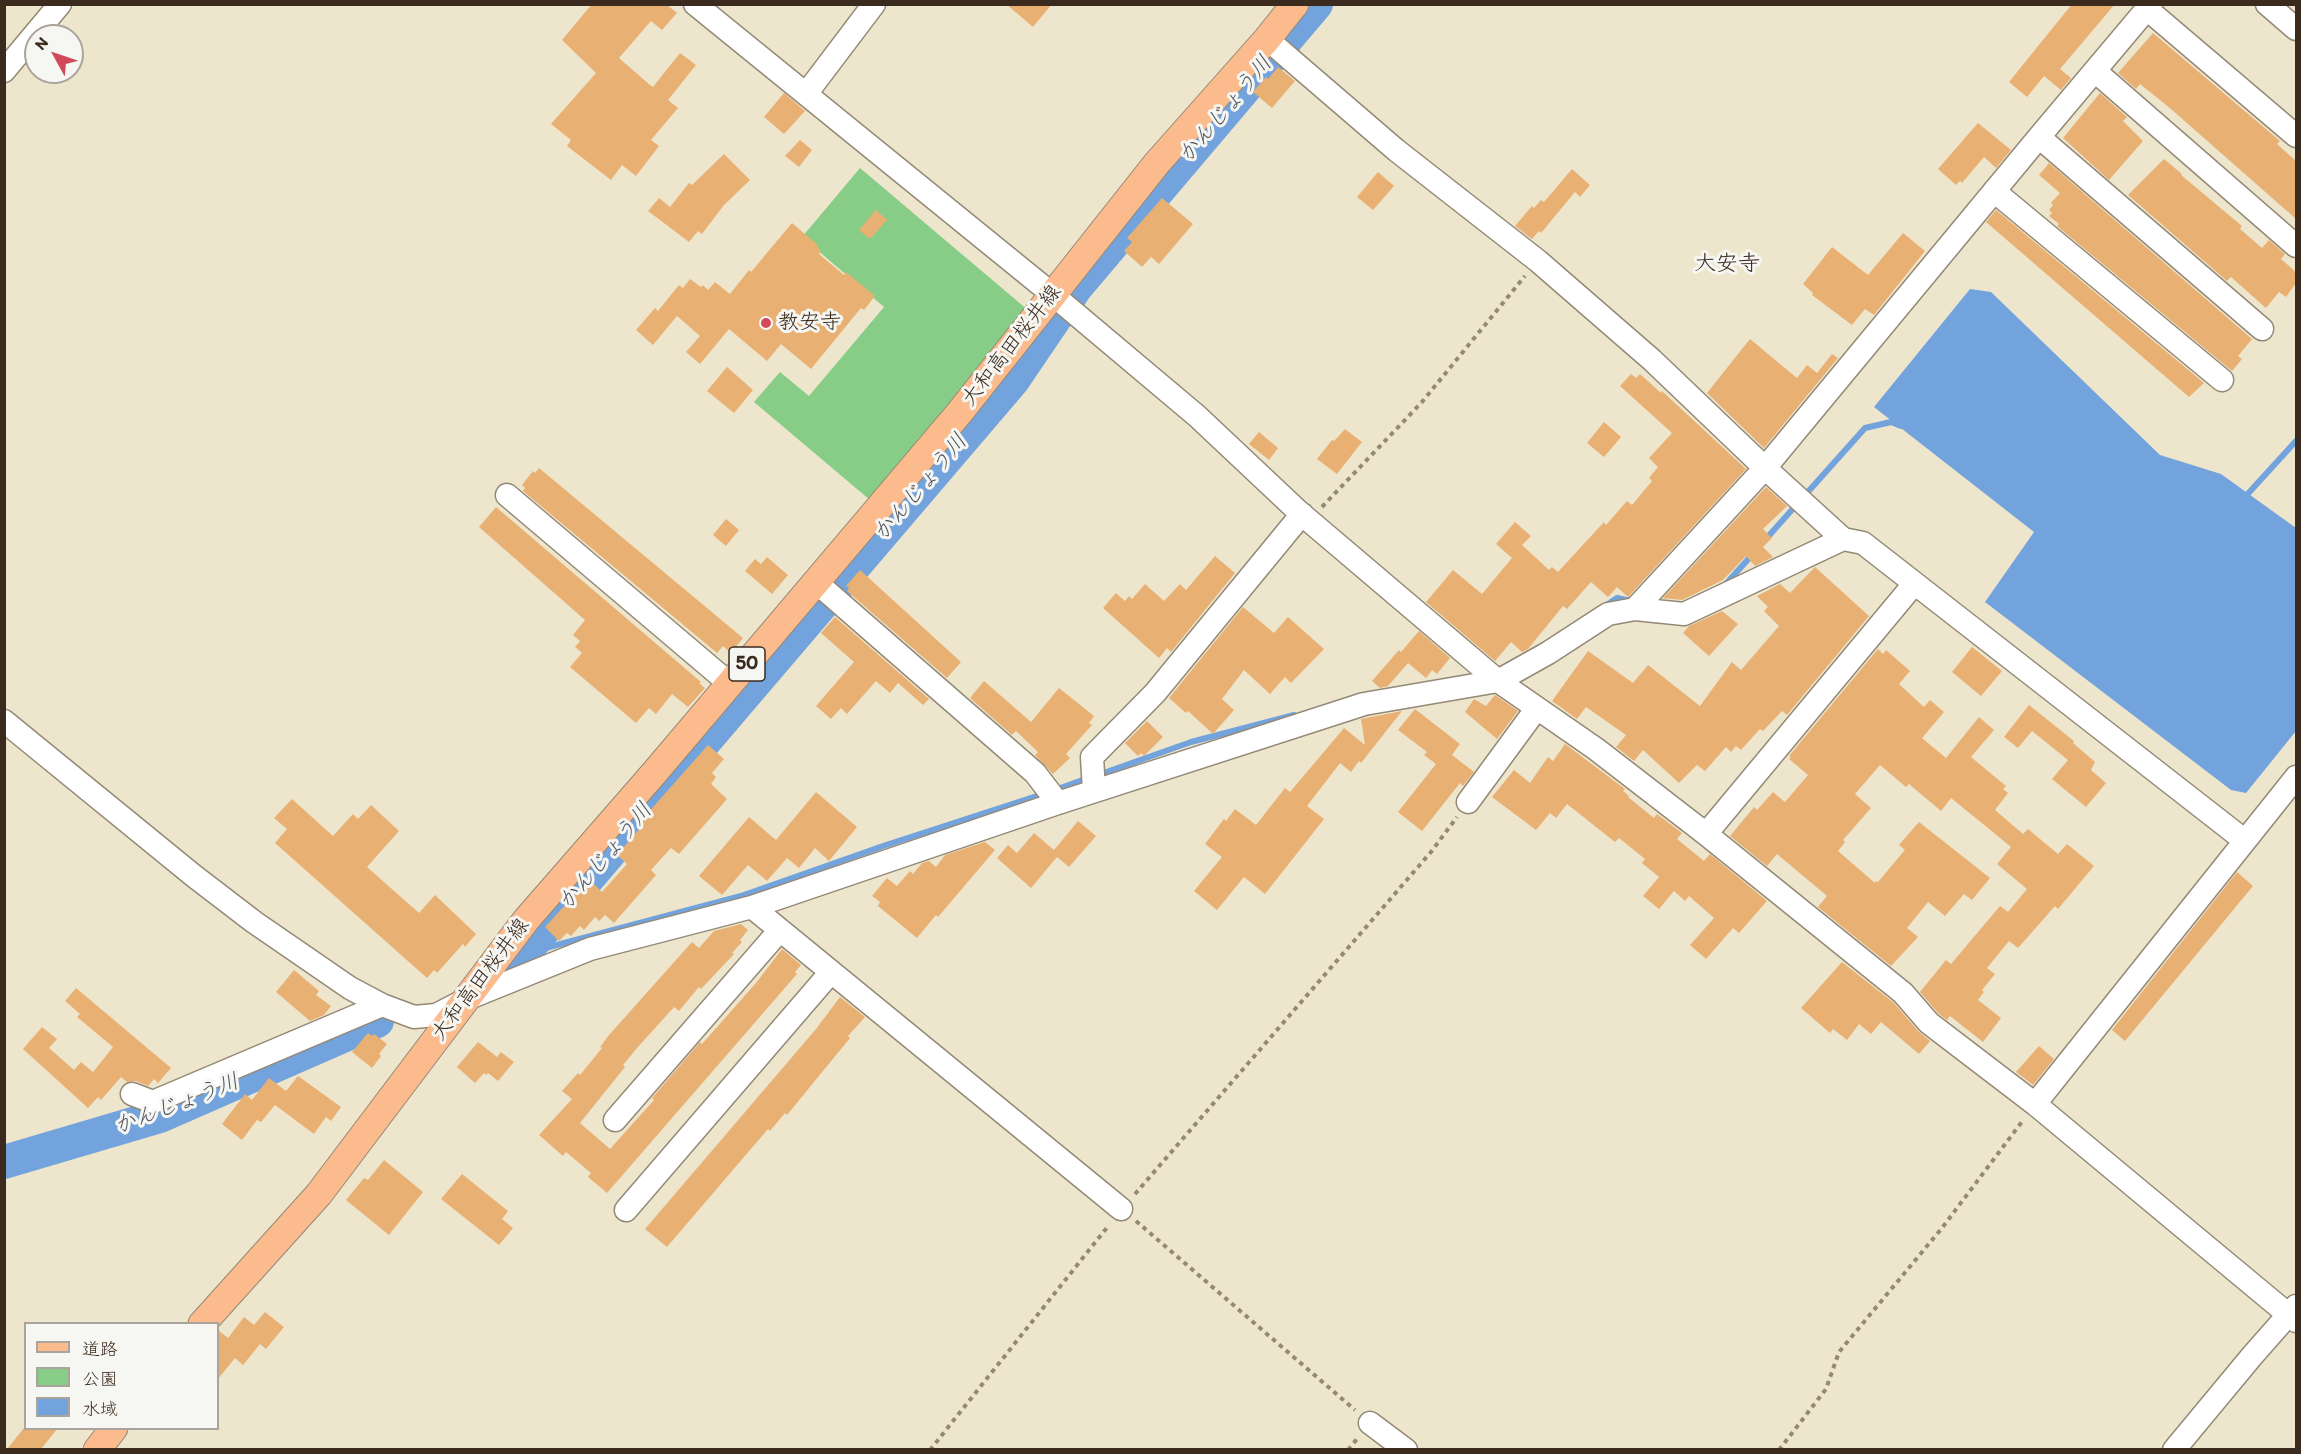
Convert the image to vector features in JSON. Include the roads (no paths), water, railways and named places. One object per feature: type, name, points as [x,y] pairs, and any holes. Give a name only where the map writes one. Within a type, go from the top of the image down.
[{"type":"main road","name":"大和高田桜井線","points":[[203,1322],[318,1194],[526,920],[730,684],[825,590],[960,412],[1060,301],[1157,163],[1275,46],[1295,4]]},
{"type":"main road","points":[[97,1449],[112,1430]]},
{"type":"street","points":[[4,71],[60,4]]},
{"type":"street","points":[[695,4],[1060,301],[1197,416],[1305,517],[1497,681],[1596,749],[1706,834],[1903,993],[1929,1023],[2035,1104],[2294,1314],[2252,1356],[2174,1449]]},
{"type":"street","points":[[806,94],[874,4]]},
{"type":"street","points":[[2267,4],[2296,29]]},
{"type":"street","points":[[1635,609],[1766,468],[2149,7],[2296,136]]},
{"type":"street","points":[[1275,46],[1396,150],[1538,261],[1652,360],[1843,539],[1863,543],[2244,840]]},
{"type":"street","points":[[2095,71],[2296,246]]},
{"type":"street","points":[[2039,137],[2262,329]]},
{"type":"street","points":[[1994,191],[2222,381]]},
{"type":"street","points":[[507,495],[730,684]]},
{"type":"street","points":[[1094,791],[1092,757],[1155,693],[1305,517]]},
{"type":"street","points":[[4,721],[185,869],[254,922],[350,988],[382,1005],[414,1017],[436,1015],[469,998],[590,949],[752,907],[1094,791],[1364,704],[1497,681],[1548,653],[1608,614],[1635,609],[1684,614],[1843,539]]},
{"type":"street","points":[[1706,834],[1914,584]]},
{"type":"street","points":[[825,590],[1035,773],[1058,803]]},
{"type":"street","points":[[1468,802],[1537,708]]},
{"type":"street","points":[[2035,1104],[2296,777]]},
{"type":"street","points":[[752,907],[1121,1209]]},
{"type":"street","points":[[615,1120],[780,930]]},
{"type":"street","points":[[626,1210],[831,972]]},
{"type":"street","points":[[132,1094],[153,1102],[382,1005]]},
{"type":"street","points":[[1370,1423],[1406,1449]]},
{"type":"water","points":[[1970,289],[1991,292],[2160,455],[2221,474],[2296,528],[2296,731],[2246,793],[2231,790],[1985,602],[2034,532],[1874,407]]},
{"type":"waterway","name":"かんじょう川","points":[[513,959],[523,954],[1013,380],[1076,287],[1316,4]]},
{"type":"waterway","points":[[1765,540],[1865,428],[1891,422],[1901,426]]},
{"type":"waterway","points":[[2244,498],[2296,441]]},
{"type":"waterway","points":[[1723,587],[1752,555]]},
{"type":"waterway","points":[[1605,606],[1617,598],[1631,601]]},
{"type":"waterway","points":[[1098,775],[1191,742],[1294,715]]},
{"type":"waterway","points":[[1055,790],[1088,778]]},
{"type":"waterway","points":[[523,954],[741,896],[883,846],[1046,793]]},
{"type":"waterway","name":"かんじょう川","points":[[4,1162],[160,1116],[377,1021]]},
{"type":"place","name":"教安寺","points":[[766,323]]},
{"type":"district","name":"大安寺","points":[[1727,264]]}]
